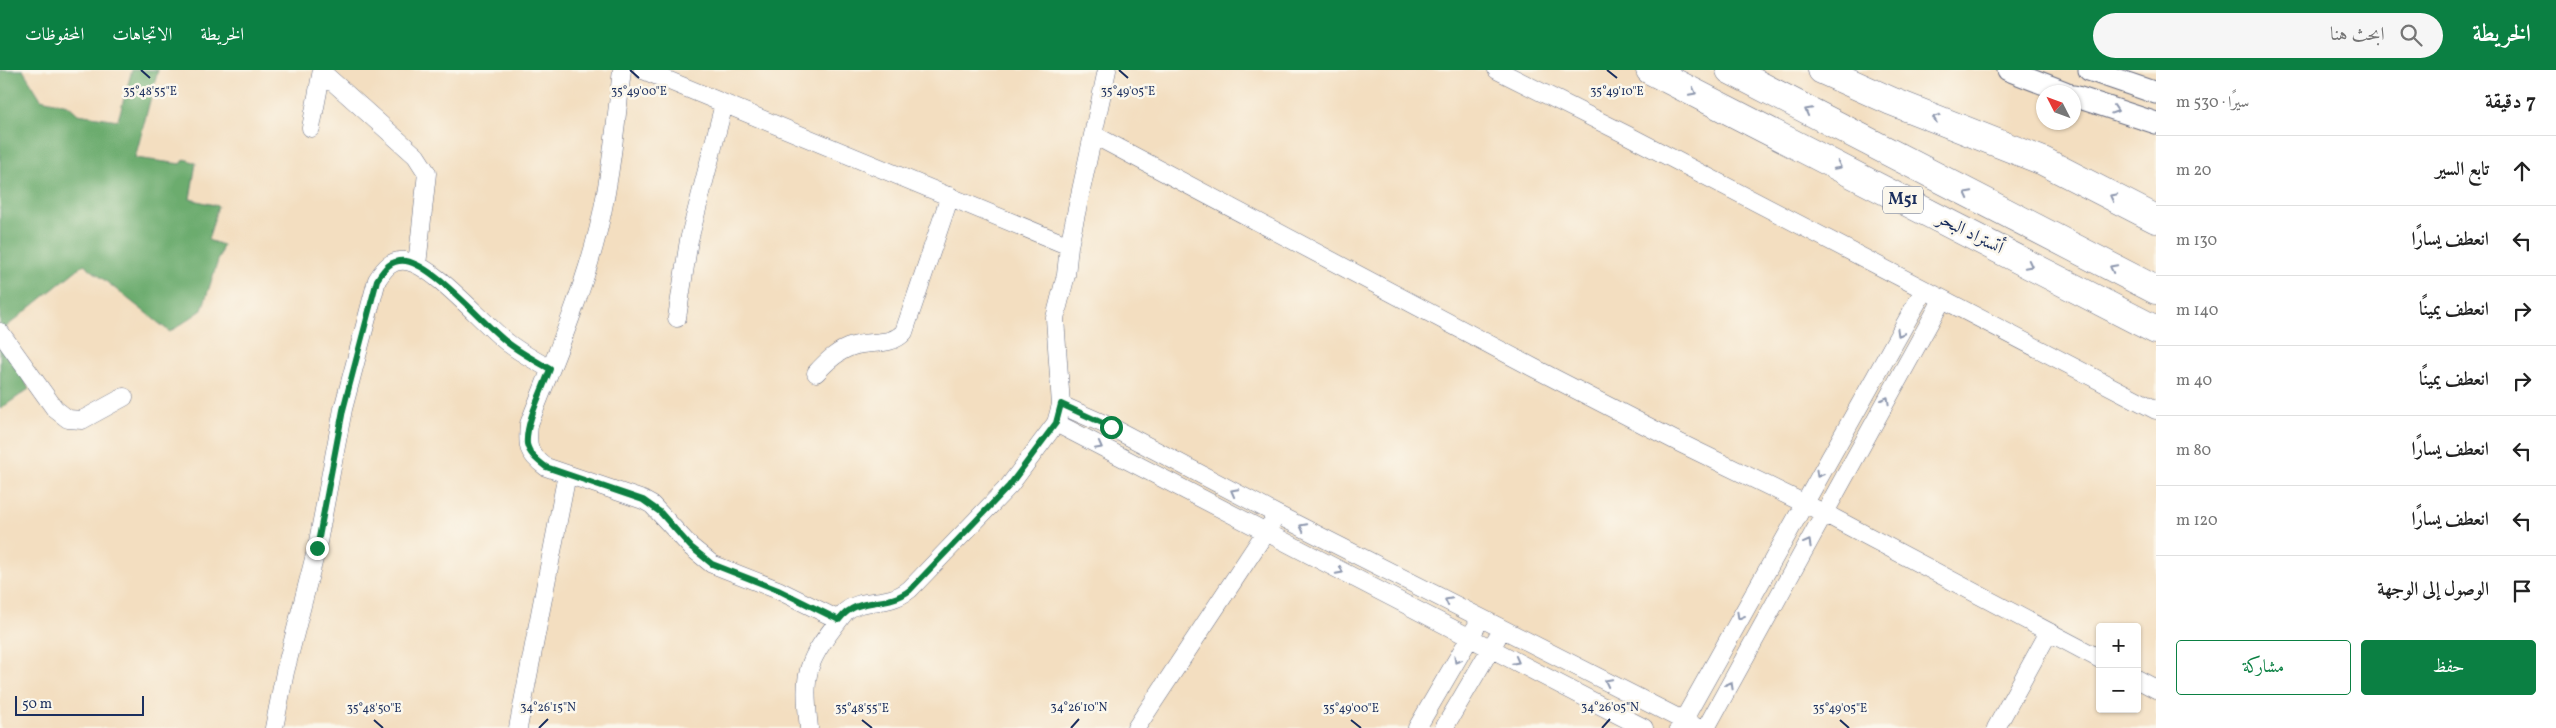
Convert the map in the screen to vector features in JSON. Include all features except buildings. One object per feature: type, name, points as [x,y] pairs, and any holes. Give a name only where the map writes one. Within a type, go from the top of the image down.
[{"type":"highway","name":"أتستراد البحر","points":[[1650,70],[2156,330]]},
{"type":"highway","name":"أتستراد البحر","points":[[1730,70],[2156,290]]},
{"type":"highway","points":[[1822,70],[1891,101],[2043,161],[2156,219]]},
{"type":"street","points":[[622,70],[607,189],[594,245],[576,305],[529,424],[527,444],[534,458],[546,467],[643,500],[660,512],[697,552],[712,564],[778,590],[839,620]]},
{"type":"street","points":[[643,70],[1070,246]]},
{"type":"street","points":[[809,728],[805,695],[809,663],[839,620],[852,606],[890,601],[910,590],[1009,486],[1056,423],[1061,404],[1055,318],[1066,275],[1070,246],[1107,70]]},
{"type":"street","points":[[1497,70],[1629,136],[2156,410]]},
{"type":"street","points":[[2008,70],[2047,85]]},
{"type":"street","points":[[2089,70],[2156,93]]},
{"type":"street","points":[[322,71],[416,156],[424,166],[427,180],[417,265]]},
{"type":"street","points":[[311,128],[322,71]]},
{"type":"street","points":[[2081,98],[2156,123]]},
{"type":"street","points":[[677,318],[689,240],[724,104]]},
{"type":"street","points":[[1094,135],[1534,368],[1824,512],[2096,657]]},
{"type":"street","points":[[816,373],[843,350],[859,344],[895,340],[904,332],[950,196]]},
{"type":"street","points":[[274,728],[285,672],[317,548],[343,410],[377,280],[384,268],[393,262],[406,261],[417,265],[458,297],[508,344],[550,369]]},
{"type":"street","points":[[1061,404],[1111,427],[1687,725],[1803,503],[1924,290]]},
{"type":"street","points":[[1706,728],[1942,300]]},
{"type":"street","points":[[0,332],[55,409],[68,419],[82,420],[124,397]]},
{"type":"street","points":[[1056,423],[1644,728]]},
{"type":"street","points":[[518,728],[567,474]]},
{"type":"street","points":[[1136,728],[1278,515]]},
{"type":"street","points":[[1417,728],[1481,617]]},
{"type":"street","points":[[1444,728],[1502,628]]},
{"type":"street","points":[[1996,728],[2049,632]]},
{"type":"street","points":[[2141,681],[2156,689]]},
{"type":"green space","points":[[0,70],[23,70],[41,99],[68,105],[78,114],[118,120],[132,70],[158,70],[135,158],[181,164],[185,159],[196,163],[190,199],[218,206],[208,240],[223,245],[202,310],[170,332],[84,264],[0,332]]},
{"type":"green space","points":[[0,332],[29,389],[0,409]]},
{"type":"route","points":[[317,548],[343,410],[377,280],[384,268],[393,262],[406,261],[417,265],[464,302],[508,344],[550,369],[529,424],[527,444],[534,458],[546,467],[643,500],[660,512],[702,558],[712,564],[756,580],[839,620],[852,606],[890,601],[901,597],[910,590],[1009,486],[1056,423],[1061,404],[1111,427]]}]
